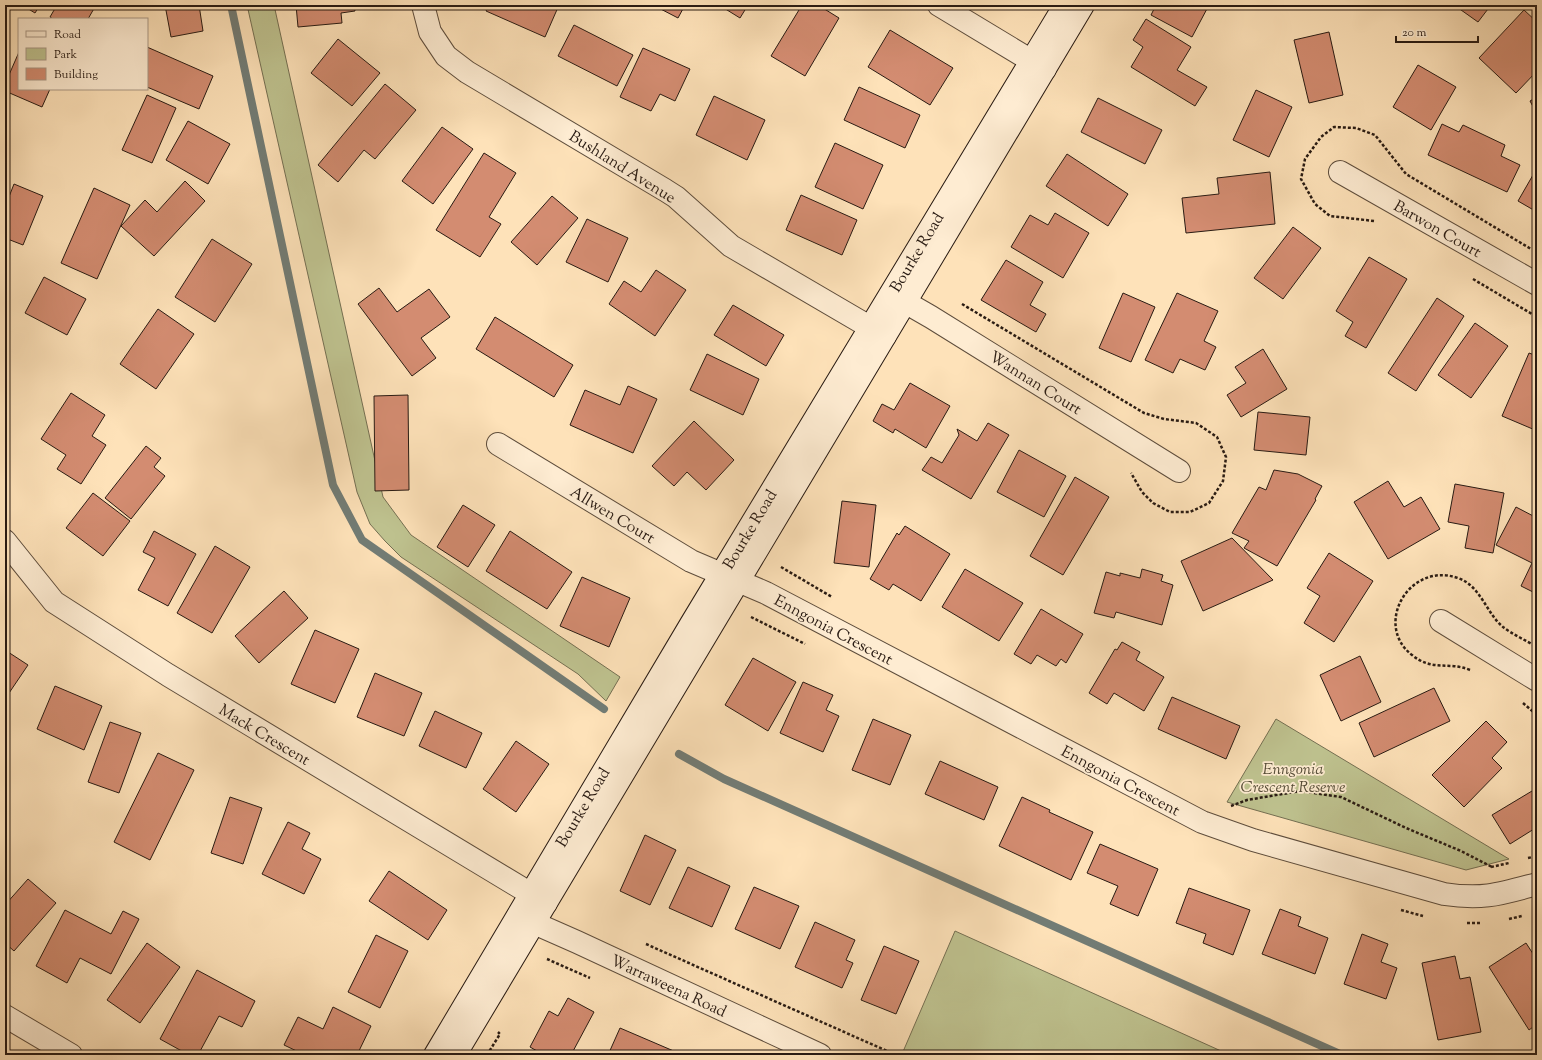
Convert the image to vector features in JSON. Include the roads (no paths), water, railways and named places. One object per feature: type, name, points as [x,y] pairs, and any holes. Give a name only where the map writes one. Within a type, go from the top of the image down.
[{"type":"street","name":"Bushland Avenue","points":[[423,5],[430,32],[446,56],[467,72],[665,190],[676,197],[731,246],[878,332]]},
{"type":"street","points":[[939,5],[1038,65]]},
{"type":"street","name":"Bourke Road","points":[[1038,65],[1065,5]]},
{"type":"street","name":"Bourke Road","points":[[455,1055],[538,898],[1038,65],[1083,5]]},
{"type":"street","name":"Barwon Court","points":[[1340,172],[1537,284]]},
{"type":"street","name":"Wannan Court","points":[[898,298],[1179,471]]},
{"type":"street","name":"Allwen Court","points":[[498,444],[691,561],[731,578]]},
{"type":"street","name":"Mack Crescent","points":[[5,541],[54,602],[168,675],[538,898]]},
{"type":"street","name":"Enngonia Crescent","points":[[731,578],[766,593],[1173,807],[1222,830],[1252,840],[1444,894],[1463,897],[1493,896],[1537,884]]},
{"type":"street","points":[[1441,621],[1537,680]]},
{"type":"street","name":"Bourke Road","points":[[435,1055],[526,919]]},
{"type":"street","name":"Warraweena Road","points":[[526,919],[820,1055]]},
{"type":"street","points":[[5,1016],[71,1055]]},
{"type":"waterway","points":[[231,5],[333,485],[362,540],[604,709]]},
{"type":"waterway","points":[[679,754],[724,779],[1342,1055]]},
{"type":"park label","name":"Enngonia Crescent Reserve","points":[[1293,777]]}]
